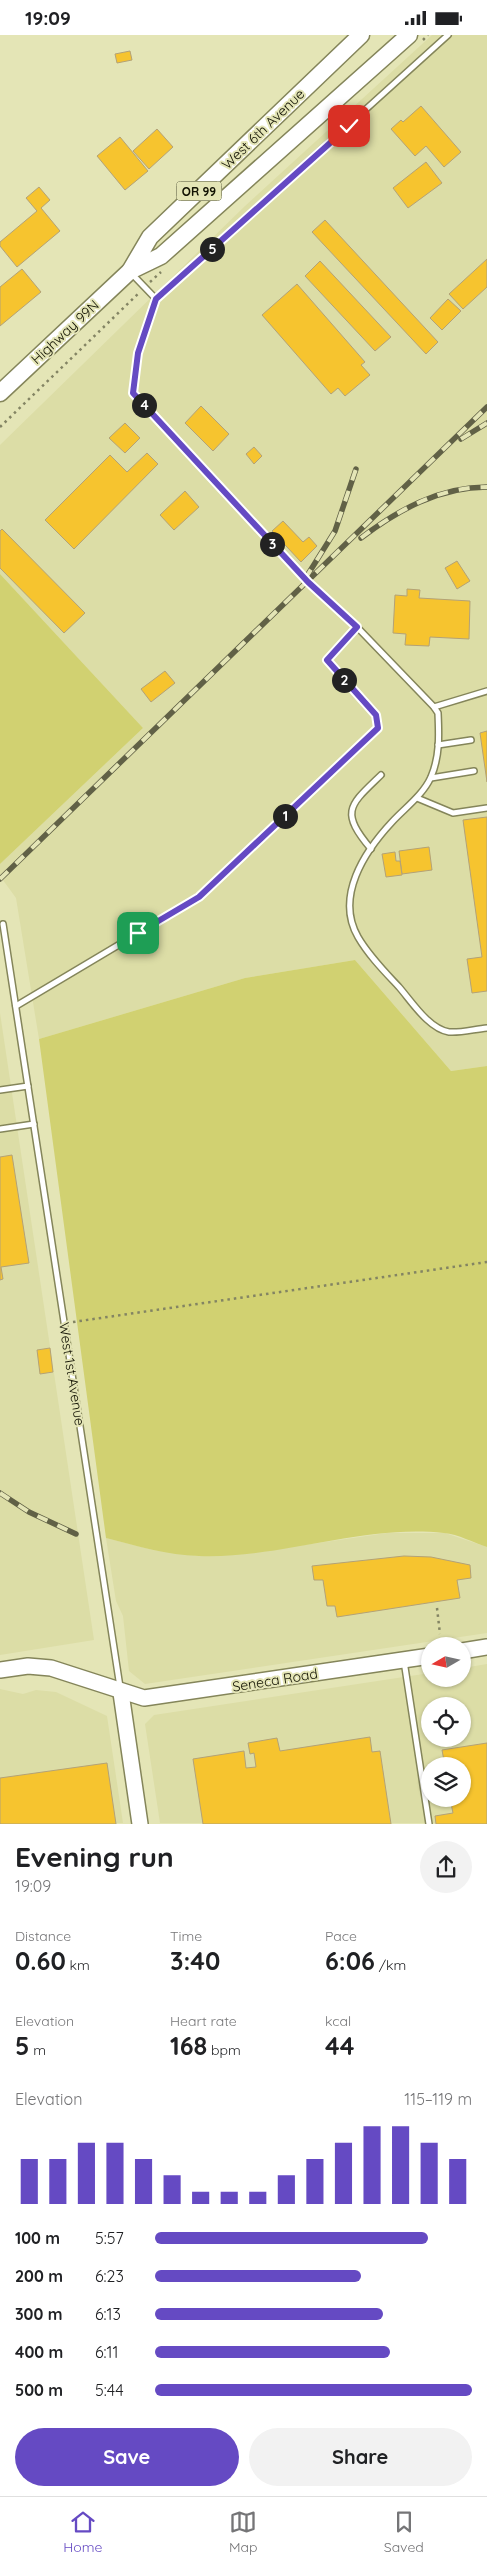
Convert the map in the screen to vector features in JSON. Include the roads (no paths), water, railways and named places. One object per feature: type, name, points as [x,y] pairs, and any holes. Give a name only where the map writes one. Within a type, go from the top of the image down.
[{"type":"main road","name":"West 6th Avenue","points":[[130,271],[150,237],[361,35]]},
{"type":"main road","name":"OR 99","points":[[130,271],[161,256],[409,35]]},
{"type":"main road","name":"Highway 99N","points":[[0,393],[130,271]]},
{"type":"main road","points":[[471,1650],[487,1647]]},
{"type":"main road","name":"Seneca Road","points":[[0,1670],[28,1667],[51,1668],[121,1693],[135,1697],[154,1698],[421,1657]]},
{"type":"main road","name":"West 1st Avenue","points":[[121,1693],[140,1823]]},
{"type":"lane","points":[[448,35],[156,299],[138,353],[133,393],[308,582],[357,627],[438,713],[438,757],[431,778],[417,798],[390,824],[357,868],[351,887],[352,919],[358,937],[378,964],[432,1024],[449,1032],[487,1027]]},
{"type":"lane","points":[[130,271],[156,299]]},
{"type":"lane","points":[[16,1006],[199,897],[378,728],[376,715],[327,660],[357,627]]},
{"type":"lane","points":[[434,707],[487,691]]},
{"type":"lane","points":[[438,745],[471,740]]},
{"type":"lane","points":[[431,778],[474,771]]},
{"type":"lane","points":[[371,849],[358,834],[351,818],[354,802],[381,775]]},
{"type":"lane","points":[[417,798],[454,813],[487,808]]},
{"type":"lane","name":"West 1st Avenue","points":[[3,924],[121,1693]]},
{"type":"lane","points":[[0,1090],[28,1086]]},
{"type":"lane","points":[[0,1129],[34,1124]]},
{"type":"lane","points":[[404,1660],[429,1823]]},
{"type":"railway","points":[[0,879],[487,407]]},
{"type":"railway","points":[[461,439],[487,423]]},
{"type":"railway","points":[[305,579],[335,531],[356,469]]},
{"type":"railway","points":[[361,538],[390,518],[420,502],[452,491],[487,487]]},
{"type":"railway","points":[[0,1493],[29,1512],[76,1534]]}]
